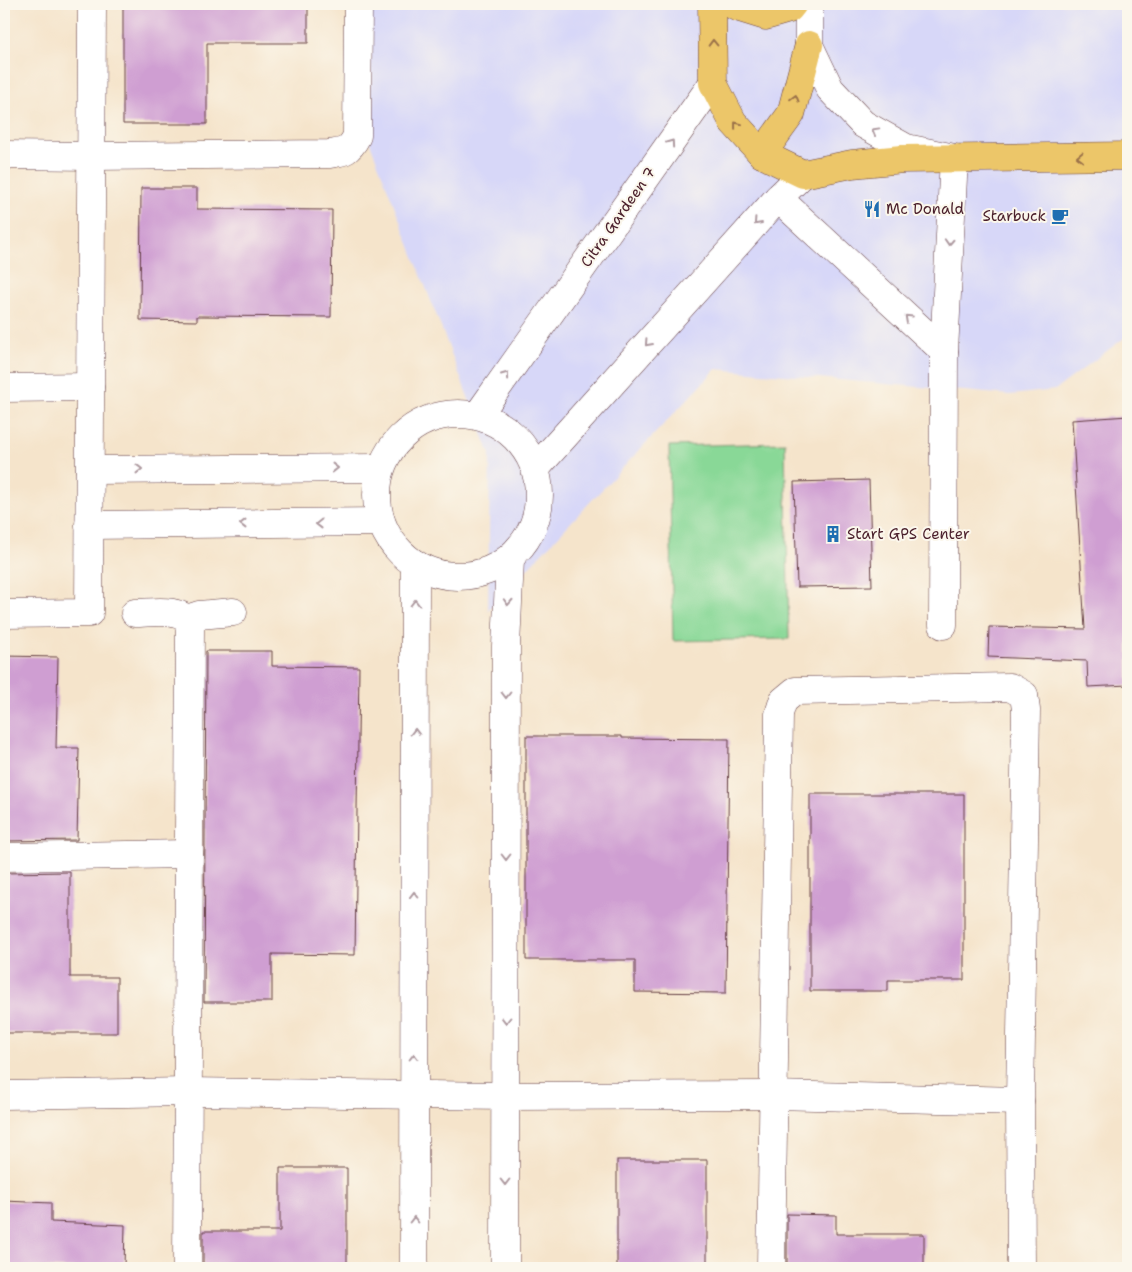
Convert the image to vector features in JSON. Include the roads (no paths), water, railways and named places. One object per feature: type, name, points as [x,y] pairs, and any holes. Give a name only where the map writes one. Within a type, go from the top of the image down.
[{"type":"main road","points":[[712,4],[713,83],[733,122],[762,154],[802,174],[852,164],[895,160],[1128,156]]},
{"type":"main road","points":[[733,4],[736,7],[764,16],[789,9],[793,4]]},
{"type":"main road","points":[[762,154],[790,114],[809,45]]},
{"type":"street","points":[[4,614],[89,613],[92,4]]},
{"type":"street","points":[[4,155],[329,154],[342,152],[351,148],[357,136],[358,4]]},
{"type":"street","points":[[809,4],[809,45],[830,89],[863,124],[906,148],[954,158],[944,351],[943,625]]},
{"type":"street","name":"Citra Gardeen 7","points":[[478,415],[713,83]]},
{"type":"street","points":[[536,468],[778,198],[802,174]]},
{"type":"street","points":[[778,198],[944,351]]},
{"type":"street","points":[[4,388],[90,387]]},
{"type":"street","points":[[478,415],[514,434],[536,468],[541,501],[532,533],[510,559],[480,574],[446,576],[415,564],[394,546],[381,522],[376,496],[380,468],[402,435],[416,427],[438,416],[478,415]]},
{"type":"street","points":[[90,470],[380,468]]},
{"type":"street","points":[[89,525],[381,522]]},
{"type":"street","points":[[505,1268],[506,646],[510,559]]},
{"type":"street","points":[[414,1268],[415,564]]},
{"type":"street","points":[[187,1268],[190,623],[192,617],[199,615],[232,612]]},
{"type":"street","points":[[135,613],[177,613],[184,616],[190,623]]},
{"type":"street","points":[[771,1268],[779,714],[782,701],[794,690],[1010,687],[1024,695],[1026,710],[1020,1101],[1021,1268]]},
{"type":"street","points":[[4,857],[189,854]]},
{"type":"street","points":[[4,1096],[188,1092],[506,1096],[772,1095],[1020,1101]]},
{"type":"place","name":"Mc Donald","points":[[872,209]]},
{"type":"place","name":"Starbuck","points":[[1060,216]]},
{"type":"place","name":"Start GPS Center","points":[[833,534]]}]
